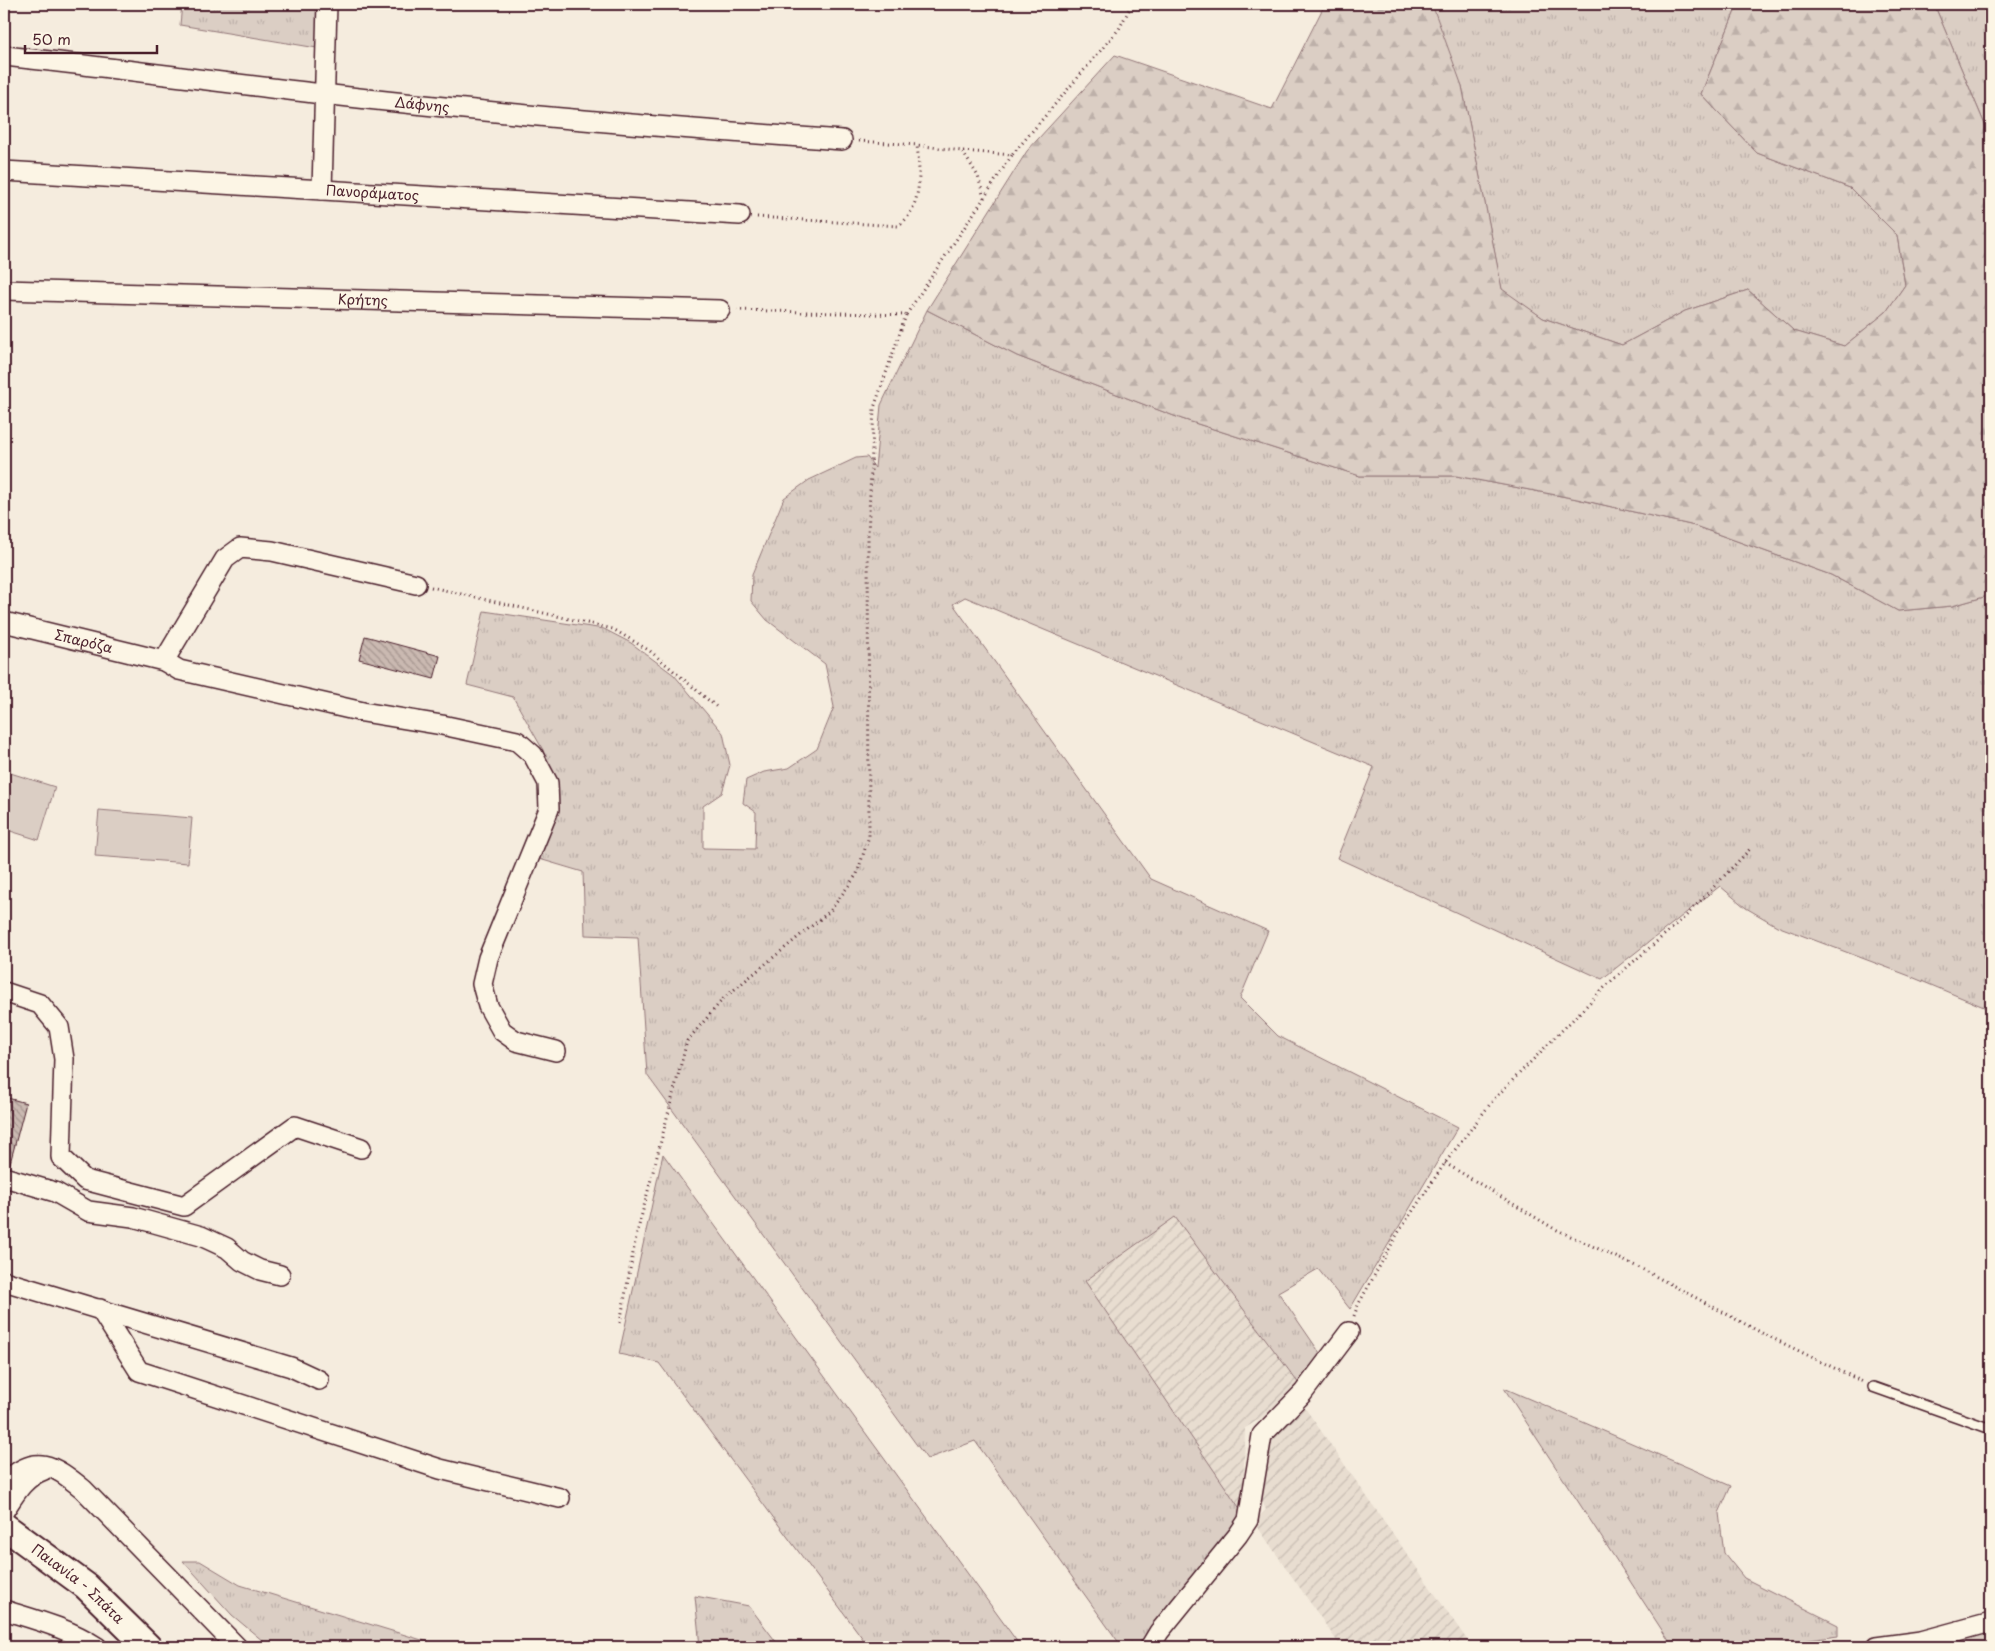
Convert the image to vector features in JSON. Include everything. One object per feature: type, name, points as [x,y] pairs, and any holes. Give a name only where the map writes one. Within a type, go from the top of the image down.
[{"type":"main road","name":"Παιανία - Σπάτα","points":[[4,1526],[86,1586],[148,1647]]},
{"type":"street","points":[[322,190],[327,4]]},
{"type":"street","name":"Δάφνης","points":[[4,56],[324,95],[663,128],[842,140]]},
{"type":"street","name":"Πανοράματος","points":[[4,171],[740,216]]},
{"type":"street","name":"Κρήτης","points":[[4,290],[720,310]]},
{"type":"street","points":[[164,661],[224,559],[240,548],[272,551],[416,584]]},
{"type":"street","name":"Σπαρόζα","points":[[4,622],[164,661],[179,670],[363,712],[442,725],[518,741],[533,755],[548,783],[549,809],[488,958],[482,984],[488,1006],[502,1031],[516,1042],[556,1052]]},
{"type":"street","points":[[4,992],[40,1004],[59,1027],[64,1059],[61,1157],[85,1180],[184,1206],[295,1126],[361,1148]]},
{"type":"street","points":[[4,1177],[55,1192],[88,1211],[133,1218],[201,1236],[226,1248],[242,1261],[260,1270],[280,1275]]},
{"type":"street","points":[[4,1281],[291,1367],[319,1380]]},
{"type":"street","points":[[100,1309],[139,1371],[440,1469],[560,1498]]},
{"type":"street","points":[[1150,1647],[1159,1632],[1238,1536],[1248,1520],[1262,1435],[1303,1393],[1349,1332]]},
{"type":"street","points":[[4,1483],[15,1472],[29,1466],[41,1463],[58,1468],[84,1489],[237,1647]]},
{"type":"street","points":[[4,1511],[23,1483],[32,1475],[58,1468]]},
{"type":"street","points":[[4,1610],[54,1625],[80,1636],[97,1647]]},
{"type":"street","points":[[1876,1647],[1921,1641],[1991,1622]]},
{"type":"lane","points":[[1873,1387],[1991,1430]]},
{"type":"path","points":[[620,1323],[636,1236],[687,1041],[724,998],[830,911],[857,874],[869,836],[868,534],[874,408],[906,315],[1012,154],[1119,29],[1132,4]]},
{"type":"path","points":[[842,140],[1012,154]]},
{"type":"path","points":[[740,216],[898,226],[906,221],[913,208],[920,174],[917,145]]},
{"type":"path","points":[[962,151],[978,176],[984,198]]},
{"type":"path","points":[[720,310],[906,315]]},
{"type":"path","points":[[416,584],[613,629],[650,651],[719,709]]},
{"type":"path","points":[[1349,1332],[1358,1305],[1398,1233],[1445,1163],[1494,1099],[1608,984],[1686,916],[1750,849]]},
{"type":"path","points":[[1445,1163],[1553,1228],[1642,1269],[1762,1333],[1873,1387]]},
{"type":"shaded area","points":[[1175,1216],[1299,1384],[1260,1419],[1245,1428],[1243,1513],[1084,1281]]},
{"type":"shaded area","points":[[1305,1408],[1472,1647],[1341,1647],[1254,1522],[1266,1510],[1260,1497],[1273,1436]]},
{"type":"green space","points":[[182,4],[321,4],[317,48],[180,25]]},
{"type":"green space","points":[[1325,4],[1424,4],[1433,7],[1462,86],[1502,289],[1543,318],[1622,345],[1685,311],[1748,290],[1794,331],[1844,346],[1886,312],[1905,285],[1897,235],[1850,188],[1757,153],[1701,94],[1738,4],[1934,4],[1991,139],[1991,595],[1952,606],[1898,611],[1831,575],[1695,526],[1577,499],[1456,476],[1360,476],[1182,419],[1017,356],[927,310],[1027,151],[1115,55],[1272,109]]},
{"type":"green space","points":[[1424,4],[1738,4],[1701,94],[1757,153],[1850,188],[1897,235],[1905,285],[1886,312],[1844,346],[1794,331],[1748,290],[1685,311],[1622,345],[1543,318],[1502,290],[1462,86]]},
{"type":"green space","points":[[1934,4],[1991,4],[1991,139]]},
{"type":"green space","points":[[927,310],[1017,356],[1182,419],[1360,476],[1456,476],[1577,499],[1695,526],[1831,575],[1898,611],[1952,606],[1991,595],[1991,1010],[1907,975],[1777,926],[1746,908],[1720,886],[1602,979],[1337,858],[1374,767],[965,597],[953,604],[1151,879],[1268,931],[1240,998],[1278,1036],[1458,1127],[1350,1309],[1318,1269],[1278,1292],[1322,1356],[1299,1384],[1175,1217],[1085,1281],[1243,1513],[1146,1647],[1122,1647],[975,1441],[927,1459],[647,1075],[638,937],[585,935],[583,872],[536,858],[551,778],[543,750],[513,697],[467,685],[484,611],[604,629],[631,643],[674,675],[723,733],[730,765],[722,793],[703,806],[703,848],[755,849],[756,812],[743,803],[746,780],[764,772],[789,768],[817,749],[834,707],[825,664],[767,620],[751,601],[752,575],[784,498],[809,480],[856,458],[867,457],[875,468],[881,405]]},
{"type":"green space","points":[[4,771],[55,787],[39,840],[4,829]]},
{"type":"green space","points":[[99,810],[192,818],[188,863],[95,856]]},
{"type":"green space","points":[[663,1154],[1021,1647],[869,1647],[659,1363],[619,1354]]},
{"type":"green space","points":[[1504,1388],[1731,1486],[1719,1513],[1724,1553],[1744,1578],[1838,1625],[1838,1636],[1756,1647],[1673,1647]]},
{"type":"green space","points":[[183,1561],[200,1561],[240,1585],[445,1647],[270,1647],[232,1615]]},
{"type":"green space","points":[[695,1596],[749,1606],[777,1643],[773,1647],[700,1647]]},
{"type":"green space","points":[[1991,1628],[1991,1646],[1916,1647]]},
{"type":"building","points":[[365,636],[440,656],[434,679],[359,659]]},
{"type":"building","points":[[4,1097],[26,1103],[9,1167],[4,1166]]}]
